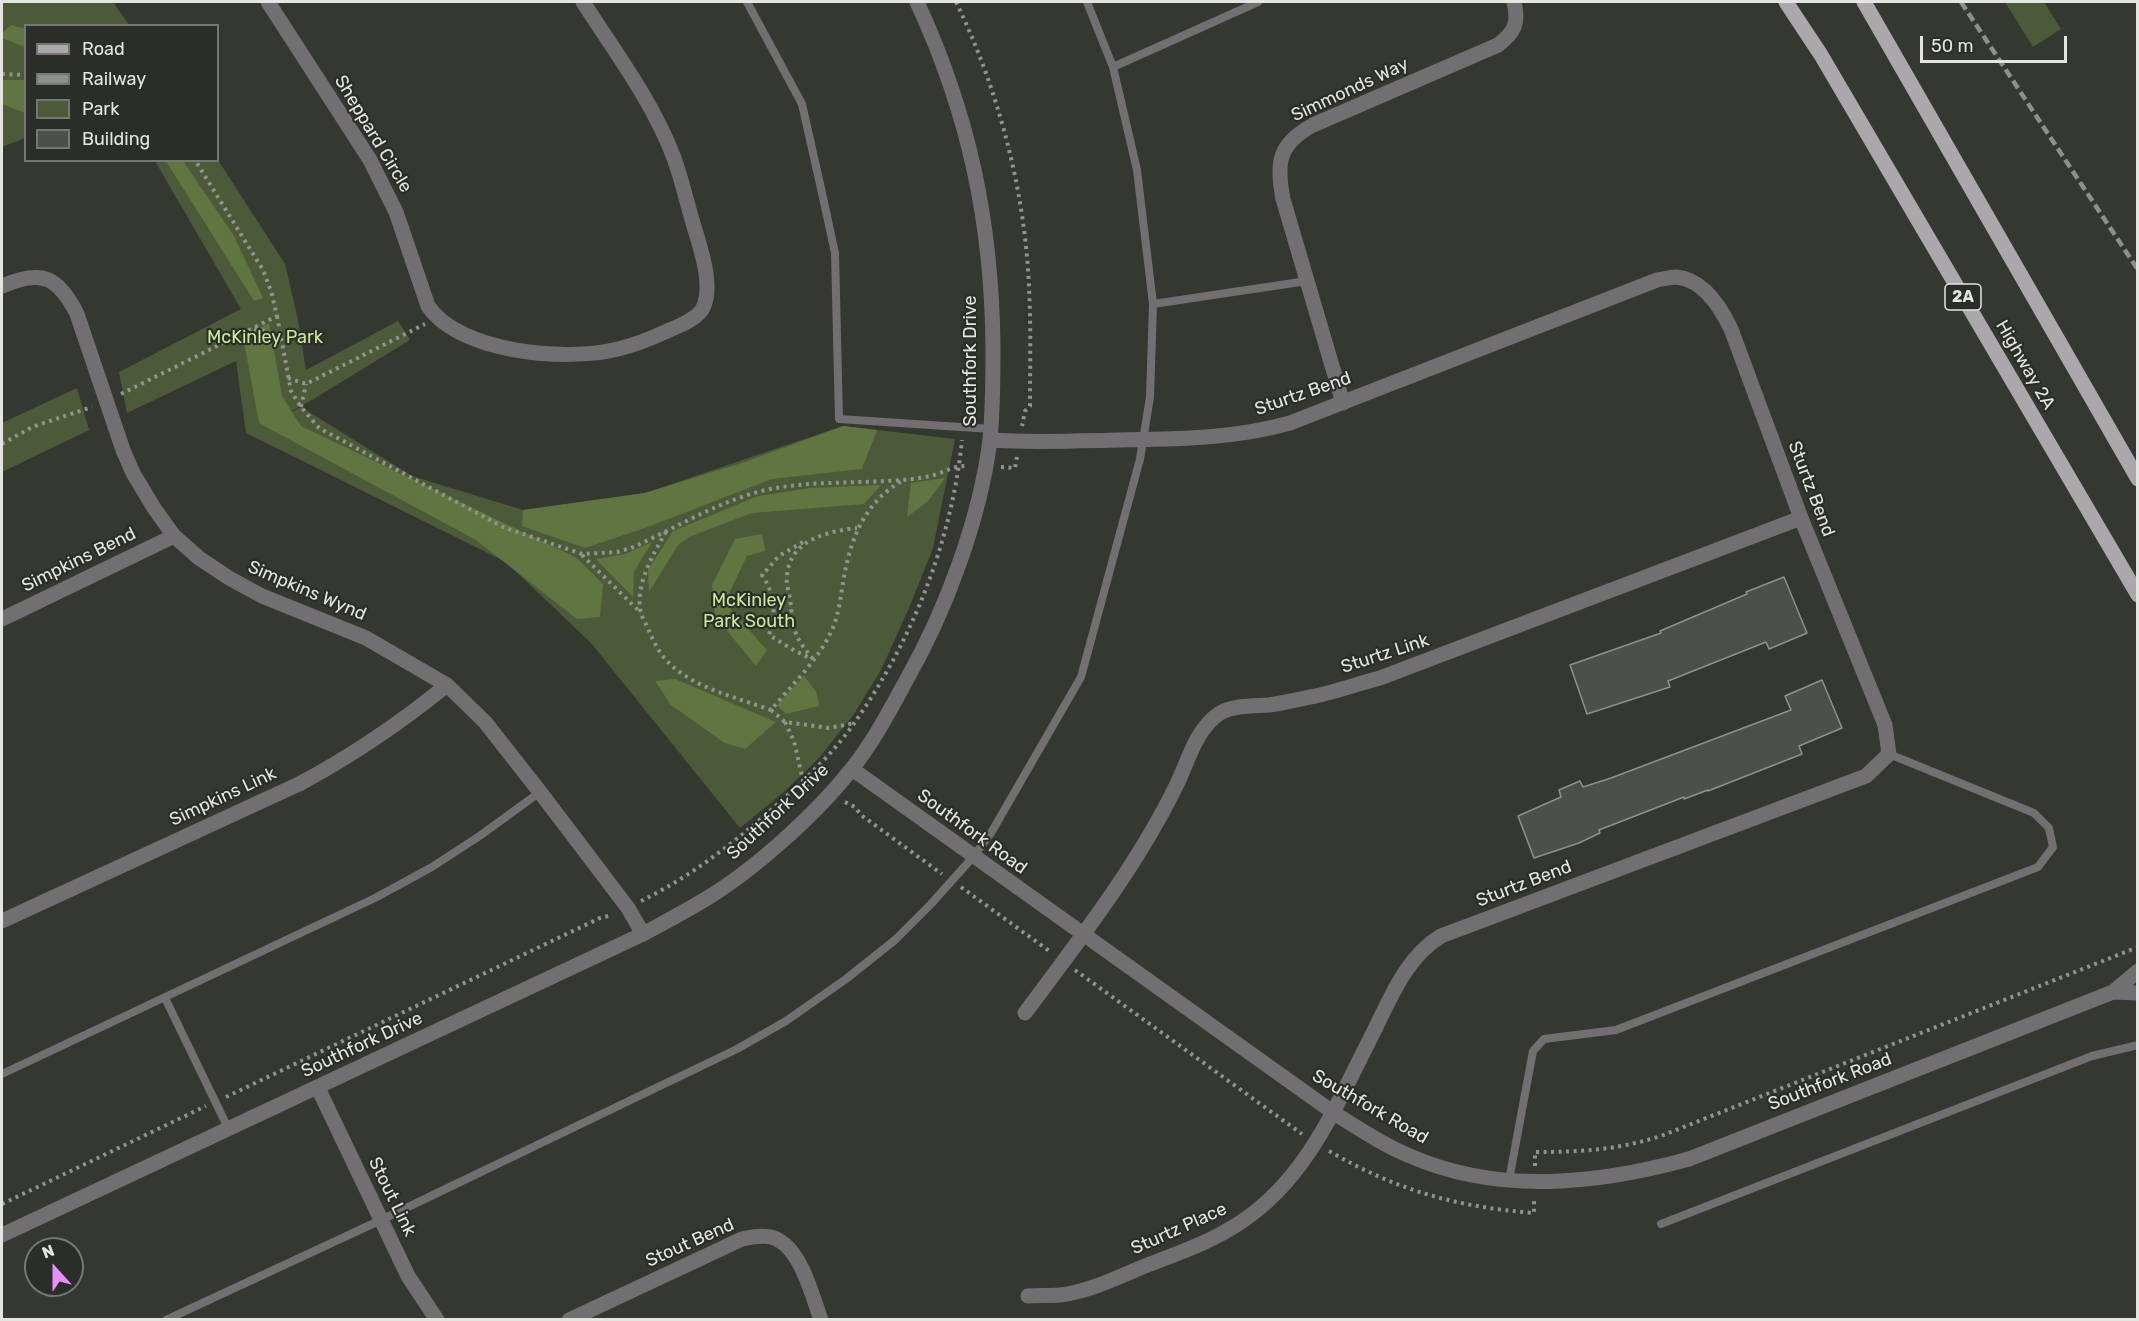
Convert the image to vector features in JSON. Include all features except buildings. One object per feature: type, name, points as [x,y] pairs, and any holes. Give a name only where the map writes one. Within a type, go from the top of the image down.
[{"type":"main road","name":"Highway 2A","points":[[1786,2],[1821,55],[2138,595]]},
{"type":"main road","points":[[1864,2],[2138,479]]},
{"type":"street","name":"Sheppard Circle","points":[[268,2],[385,186],[428,306],[436,319]]},
{"type":"street","points":[[436,319],[472,339],[503,348],[579,355],[618,350],[646,341],[691,320],[703,310],[706,296],[706,272],[674,157],[646,100],[582,2]]},
{"type":"street","name":"Southfork Drive","points":[[2,1235],[643,934],[710,896],[758,861],[821,803],[852,769],[885,720],[919,657],[944,603],[976,505],[990,435],[993,401],[993,322],[984,214],[958,105],[917,2]]},
{"type":"street","name":"Simmonds Way","points":[[1343,403],[1280,184],[1281,156],[1289,142],[1299,132],[1498,45],[1510,36],[1516,24],[1514,2]]},
{"type":"street","name":"Simpkins Wynd","points":[[2,286],[19,279],[35,277],[50,280],[69,298],[77,314],[112,422],[133,473],[174,536],[214,568],[262,596],[366,638],[447,685],[485,722],[627,908],[643,934]]},
{"type":"street","name":"Sturtz Bend","points":[[990,435],[1019,442],[1187,439],[1251,433],[1290,423],[1657,280],[1677,278],[1695,284],[1721,309],[1731,329],[1801,519],[1885,725],[1888,754],[1866,776],[1441,936],[1427,944],[1406,969],[1334,1113]]},
{"type":"street","name":"Sturtz Link","points":[[1025,1013],[1083,935],[1144,844],[1176,786],[1199,737],[1209,722],[1222,712],[1240,707],[1312,697],[1380,678],[1801,519]]},
{"type":"street","name":"Simpkins Bend","points":[[2,619],[174,536]]},
{"type":"street","name":"Simpkins Link","points":[[2,921],[299,784],[389,730],[447,685]]},
{"type":"street","name":"Southfork Road","points":[[852,769],[1334,1113],[1408,1156],[1460,1172],[1509,1180],[1577,1181],[1610,1178],[1689,1159],[2113,992],[2138,971]]},
{"type":"street","name":"Southfork Road","points":[[2113,992],[2138,993]]},
{"type":"street","name":"Stout Link","points":[[318,1088],[408,1276],[437,1320]]},
{"type":"street","name":"Sturtz Place","points":[[1028,1296],[1061,1295],[1092,1287],[1194,1247],[1240,1223],[1277,1194],[1296,1172],[1334,1113]]},
{"type":"street","name":"Stout Bend","points":[[569,1320],[742,1239],[758,1236],[772,1237],[783,1243],[793,1253],[821,1320]]},
{"type":"lane","points":[[747,2],[802,104],[822,193],[835,253],[839,419],[963,427],[990,435]]},
{"type":"lane","points":[[166,1320],[381,1220],[737,1049],[786,1021],[846,979],[895,939],[931,904],[991,833],[1082,677],[1140,459],[1150,397],[1153,304],[1137,170],[1113,67],[1087,2]]},
{"type":"lane","points":[[1113,67],[1258,2]]},
{"type":"lane","points":[[1153,304],[1307,281]]},
{"type":"lane","points":[[1509,1180],[1533,1051],[1544,1039],[1616,1030],[2038,867],[2053,847],[2049,828],[2034,813],[1888,754]]},
{"type":"lane","points":[[2,1074],[375,898],[432,867],[540,792]]},
{"type":"lane","points":[[165,998],[229,1130]]},
{"type":"lane","points":[[1661,1224],[2092,1056],[2138,1045]]},
{"type":"path","points":[[956,2],[982,59],[994,97],[1020,204],[1029,288],[1030,406],[1025,411]]},
{"type":"path","points":[[2,74],[24,75]]},
{"type":"path","points":[[196,162],[263,270],[277,316],[291,391],[301,407],[319,428],[503,527],[582,554],[616,552],[666,532],[716,507],[759,492],[844,481],[902,480],[932,476],[960,466]]},
{"type":"path","points":[[2,444],[32,427],[106,402],[277,316]]},
{"type":"path","points":[[288,378],[306,384],[436,319]]},
{"type":"path","points":[[253,328],[281,338]]},
{"type":"path","points":[[301,407],[306,384]]},
{"type":"path","points":[[649,897],[689,874],[746,833],[803,781],[855,723],[889,668],[919,606],[945,531],[960,466],[963,427]]},
{"type":"path","points":[[771,710],[813,659],[831,632],[838,614],[846,569],[858,528],[878,499],[890,487],[902,480]]},
{"type":"path","points":[[813,659],[769,635],[775,615],[774,606],[772,594],[762,575],[779,556],[815,537],[844,529],[858,528]]},
{"type":"path","points":[[641,612],[644,577],[650,559],[666,532]]},
{"type":"path","points":[[813,659],[795,635],[787,575],[792,556],[797,549],[815,537]]},
{"type":"path","points":[[582,554],[641,612],[660,654],[669,663],[685,675],[705,685],[771,710],[785,723],[794,741],[803,781]]},
{"type":"path","points":[[785,723],[829,728],[855,723]]},
{"type":"path","points":[[2,1204],[600,918],[605,918]]},
{"type":"path","points":[[1535,1152],[1585,1152],[1612,1149],[1661,1136],[2138,946]]},
{"type":"path","points":[[1082,975],[1296,1130]]},
{"type":"path","points":[[1336,1155],[1370,1174],[1441,1199],[1480,1208],[1534,1214]]},
{"type":"green space","points":[[2,2],[113,2],[128,24],[24,24],[24,138],[2,147]]},
{"type":"green space","points":[[2005,2],[2044,2],[2061,29],[2033,47]]},
{"type":"green space","points":[[11,25],[24,29],[24,47],[2,38],[2,33]]},
{"type":"green space","points":[[2,80],[24,80],[24,113],[2,104]]},
{"type":"green space","name":"McKinley Park South","points":[[156,162],[219,162],[285,264],[298,320],[306,370],[398,321],[410,340],[277,419],[301,407],[412,476],[523,510],[645,493],[843,426],[955,439],[933,548],[881,670],[854,714],[819,758],[785,791],[740,828],[591,643],[506,562],[246,433],[236,361],[127,413],[119,372],[241,309]]},
{"type":"green space","points":[[167,162],[184,162],[234,236],[263,298],[254,301]]},
{"type":"green space","name":"McKinley Park","points":[[269,323],[282,396],[301,426],[577,558],[603,584],[600,617],[577,619],[476,540],[259,423],[243,337]]},
{"type":"green space","points":[[77,388],[89,430],[2,472],[2,423]]},
{"type":"green space","points":[[843,426],[877,430],[862,469],[772,479],[645,528],[585,548],[522,526],[523,510],[645,493],[745,462]]},
{"type":"green space","points":[[945,478],[928,501],[907,517],[911,483]]},
{"type":"green space","points":[[881,485],[864,504],[752,513],[689,537],[678,545],[649,592],[648,570],[673,531],[758,496],[810,488]]},
{"type":"green space","points":[[762,534],[765,551],[747,556],[730,591],[731,610],[767,650],[756,666],[715,616],[712,585],[735,539]]},
{"type":"green space","points":[[652,542],[634,572],[633,597],[596,559],[625,554]]},
{"type":"green space","points":[[804,676],[817,693],[819,706],[786,714],[777,705]]},
{"type":"green space","points":[[675,679],[776,722],[745,749],[725,743],[671,705],[655,681]]},
{"type":"railway","points":[[1961,2],[2138,270]]}]
